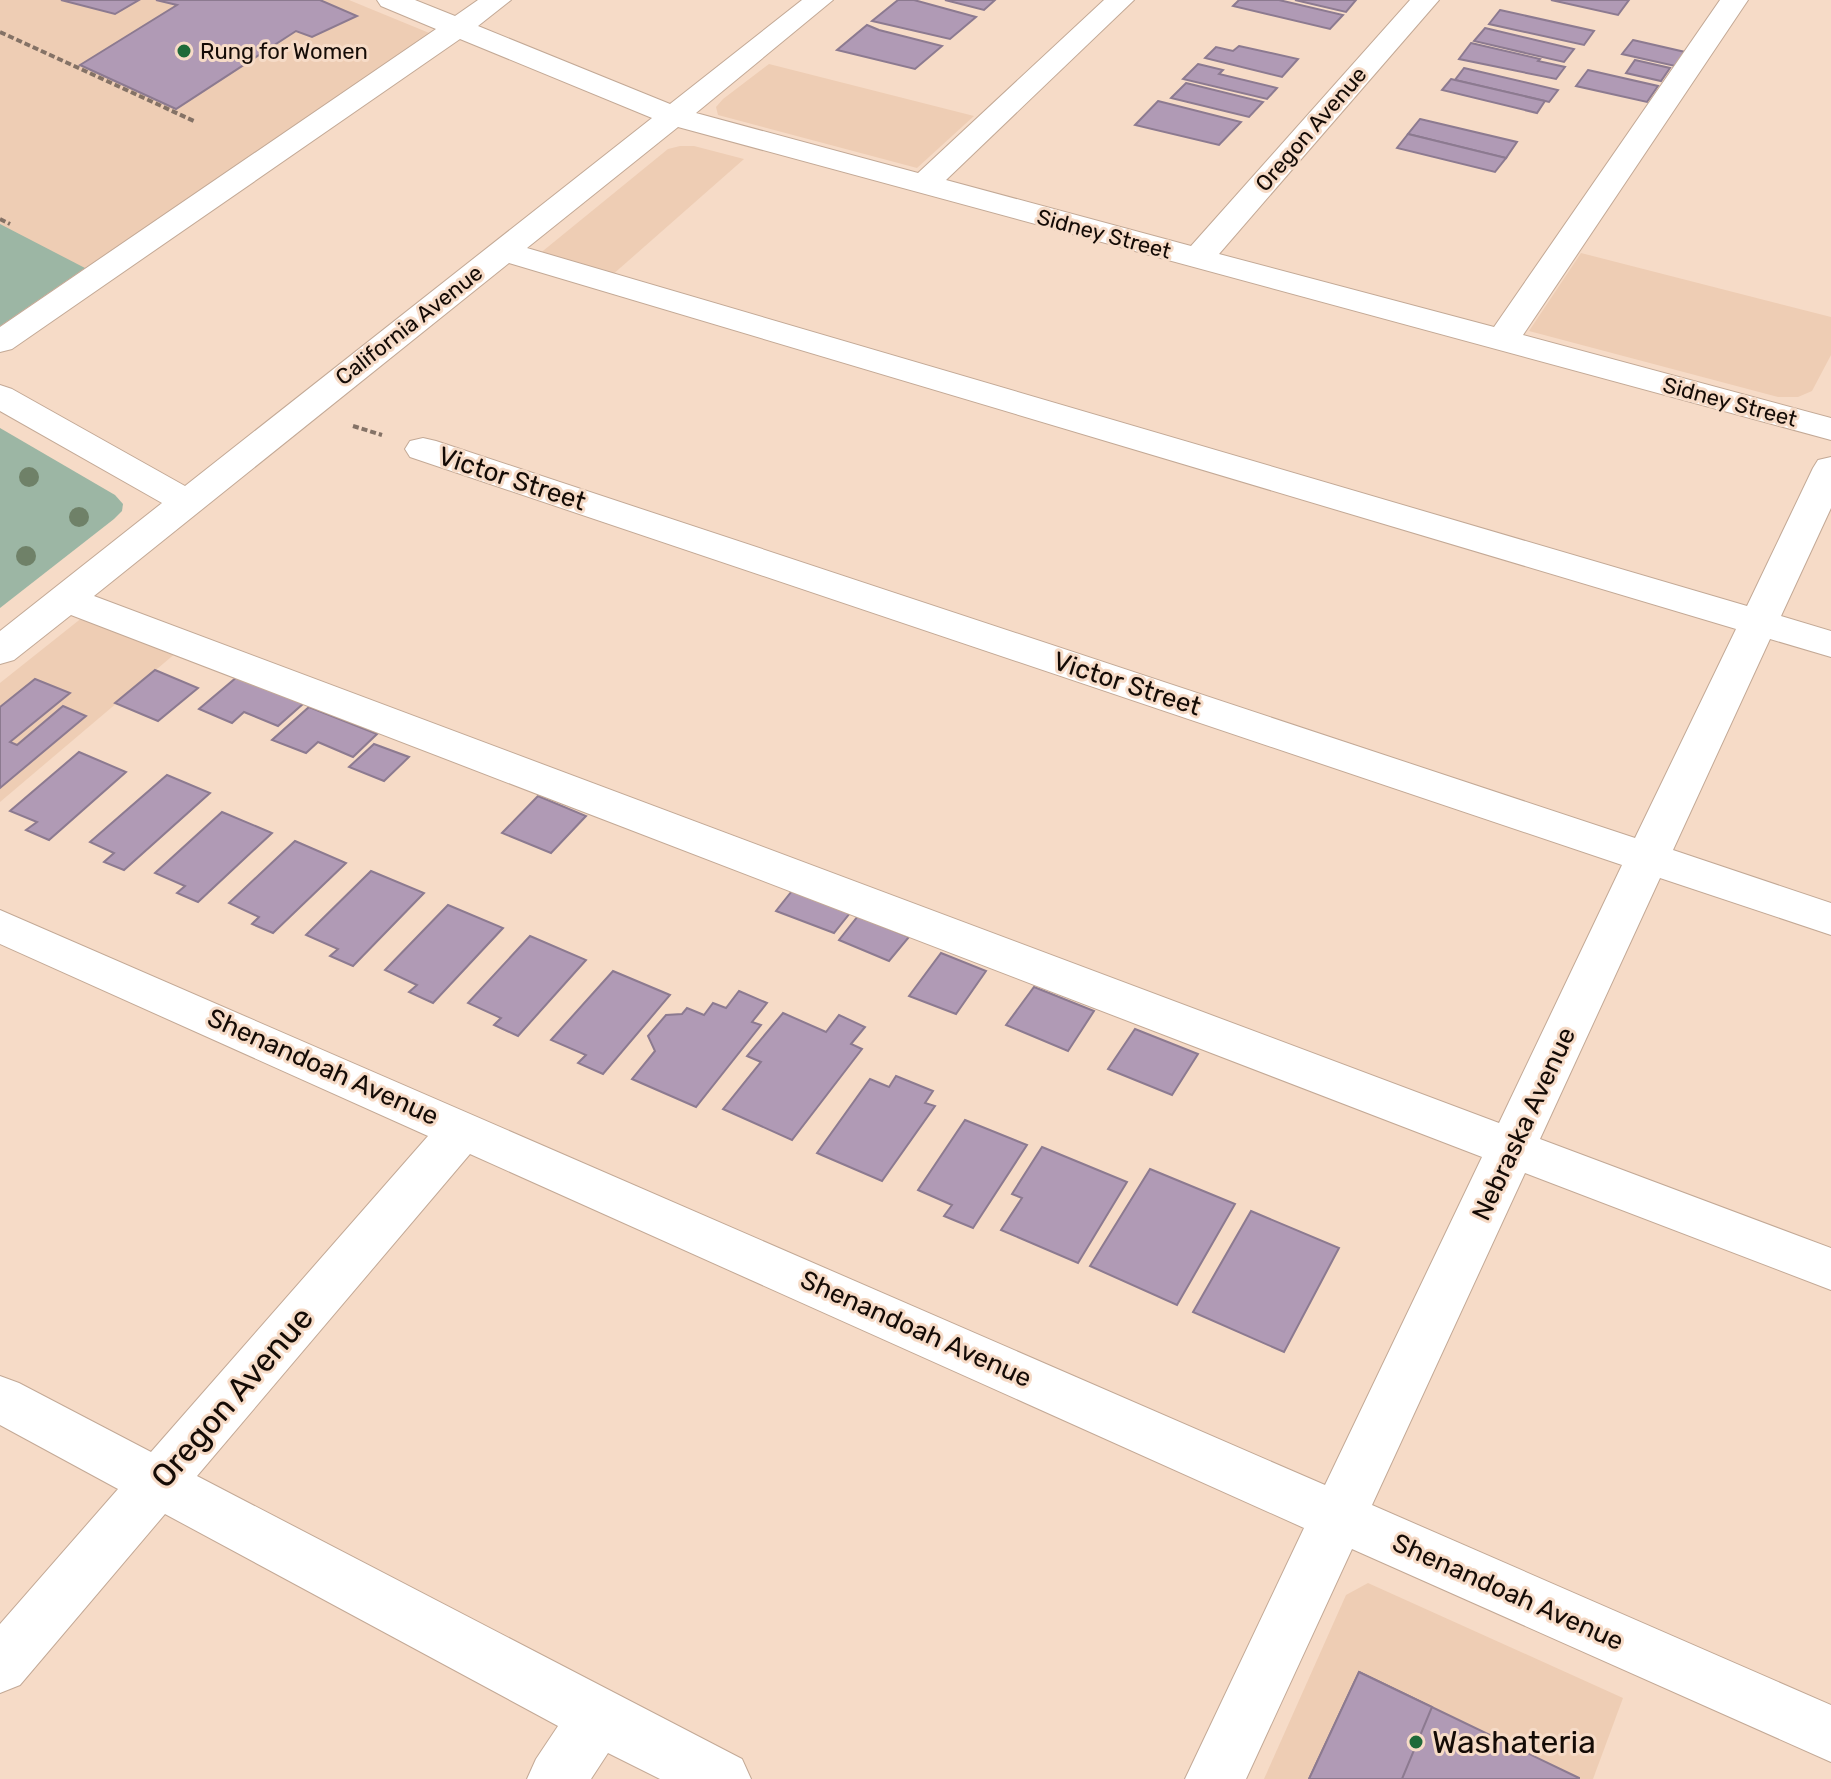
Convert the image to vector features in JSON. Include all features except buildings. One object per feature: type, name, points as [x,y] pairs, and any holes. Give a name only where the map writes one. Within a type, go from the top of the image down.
[{"type":"street","name":"Sidney Street","points":[[391,0],[673,116],[1831,429]]},
{"type":"street","points":[[0,342],[497,0]]},
{"type":"street","name":"California Avenue","points":[[0,651],[819,0]]},
{"type":"street","points":[[923,185],[1120,0]]},
{"type":"street","name":"Oregon Avenue","points":[[1197,259],[1425,0]]},
{"type":"street","points":[[1502,341],[1734,0]]},
{"type":"street","points":[[503,251],[1831,644]]},
{"type":"street","points":[[0,396],[187,502]]},
{"type":"street","name":"Victor Street","points":[[423,449],[1831,919]]},
{"type":"street","name":"Nebraska Avenue","points":[[1215,1779],[1831,468]]},
{"type":"street","points":[[66,599],[1831,1269]]},
{"type":"street","name":"Shenandoah Avenue","points":[[0,926],[1831,1734]]},
{"type":"street","name":"Oregon Avenue","points":[[0,1666],[463,1129]]},
{"type":"street","points":[[0,1399],[598,1717],[721,1779]]},
{"type":"street","points":[[557,1779],[598,1717]]},
{"type":"path","points":[[0,32],[194,121]]},
{"type":"path","points":[[0,219],[10,224]]},
{"type":"path","points":[[303,410],[423,449]]},
{"type":"shaded area","points":[[0,0],[349,0],[439,37],[0,334]]},
{"type":"shaded area","points":[[769,64],[974,116],[917,168],[718,115],[716,107],[723,99]]},
{"type":"shaded area","points":[[694,146],[744,159],[611,276],[538,255],[668,149]]},
{"type":"shaded area","points":[[1581,253],[1831,317],[1831,355],[1812,391],[1798,397],[1778,397],[1529,331]]},
{"type":"shaded area","points":[[83,617],[177,652],[0,802],[0,683]]},
{"type":"shaded area","points":[[1368,1583],[1623,1698],[1593,1779],[1264,1779],[1346,1595]]},
{"type":"green space","points":[[0,224],[85,268],[0,326]]},
{"type":"green space","points":[[0,428],[115,495],[123,504],[122,511],[114,519],[0,608]]},
{"type":"place","name":"Rung for Women","points":[[184,51]]},
{"type":"place","name":"Washateria","points":[[1416,1742]]}]
